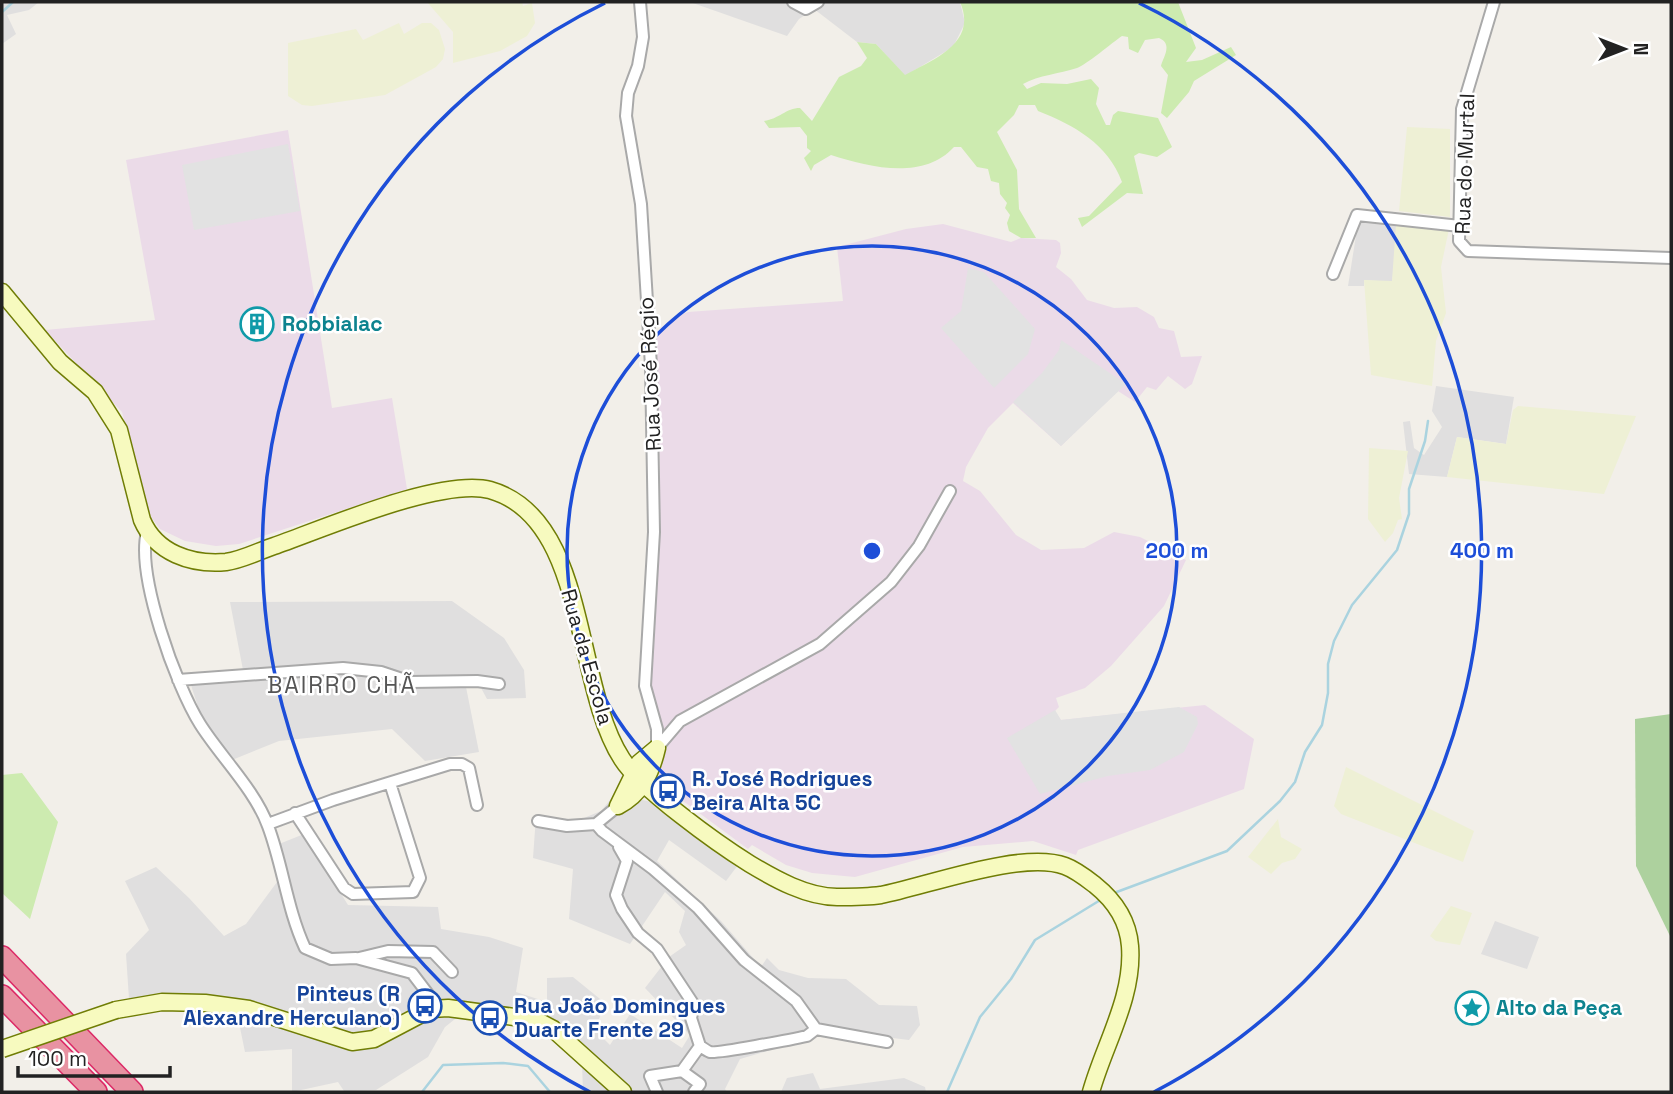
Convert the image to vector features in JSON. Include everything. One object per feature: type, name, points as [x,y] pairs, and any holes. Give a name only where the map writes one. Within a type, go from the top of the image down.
[{"type":"highway","points":[[2,957],[132,1092]]},
{"type":"highway","points":[[2,996],[96,1092]]},
{"type":"street","name":"Rua José Régio","points":[[640,2],[643,37],[638,66],[628,93],[626,116],[640,204],[651,366],[654,532],[645,686],[657,729],[657,748]]},
{"type":"street","points":[[793,2],[806,9],[818,2]]},
{"type":"street","name":"Rua do Murtal","points":[[1494,2],[1464,93],[1459,242],[1468,251],[1671,258]]},
{"type":"street","points":[[1333,274],[1357,215],[1460,226]]},
{"type":"street","points":[[2,292],[60,362],[95,392],[119,430],[147,532],[144,547],[146,576],[178,680],[199,723],[268,824],[296,929],[305,948],[331,959],[356,958],[388,951],[433,952],[452,972]]},
{"type":"street","name":"Rua da Escola","points":[[147,532],[161,547],[188,560],[228,562],[395,504],[451,490],[489,490],[526,508],[546,532],[562,563],[595,698],[611,741],[638,778],[749,863],[796,888],[832,898],[877,895],[1034,861],[1064,865],[1105,893],[1125,922],[1130,946],[1124,995],[1091,1092]]},
{"type":"street","points":[[538,821],[567,826],[596,824],[618,806],[638,778],[643,758],[657,748],[680,721],[820,644],[891,582],[919,546],[950,491]]},
{"type":"street","points":[[178,680],[343,668],[381,671],[411,682],[477,681],[499,684]]},
{"type":"street","points":[[268,824],[450,764],[462,764],[469,768],[477,805]]},
{"type":"street","points":[[295,813],[344,888],[353,894],[414,892],[420,878],[390,783]]},
{"type":"street","points":[[596,824],[653,869],[715,924],[744,960],[796,1001],[816,1029],[887,1042]]},
{"type":"street","points":[[618,844],[627,861],[616,895],[639,933],[657,949],[694,1005],[691,1018],[700,1046],[708,1052],[720,1053],[734,1048],[807,1036],[816,1029]]},
{"type":"street","points":[[356,958],[412,973],[428,994],[431,1009]]},
{"type":"street","points":[[2,1049],[116,1010],[162,1002],[205,1003],[249,1009],[352,1042],[374,1039],[431,1009],[448,1008],[536,1020],[553,1029],[623,1092]]},
{"type":"street","points":[[682,1071],[700,1046]]},
{"type":"street","points":[[657,1092],[650,1076],[682,1071],[700,1084],[694,1092]]},
{"type":"shaded area","points":[[2,2],[39,2],[29,10],[7,15],[16,34],[2,44]]},
{"type":"shaded area","points":[[690,2],[960,2],[965,23],[953,47],[905,76],[876,44],[857,42],[814,9],[799,19],[787,36]]},
{"type":"shaded area","points":[[288,130],[332,408],[392,398],[407,489],[239,544],[216,546],[185,541],[160,529],[148,513],[122,412],[45,330],[155,320],[126,160]]},
{"type":"shaded area","points":[[288,144],[300,211],[194,230],[182,165]]},
{"type":"shaded area","points":[[1364,220],[1400,221],[1392,282],[1364,280],[1364,286],[1348,286],[1358,223]]},
{"type":"shaded area","points":[[943,224],[1011,242],[1021,238],[1056,240],[1060,243],[1061,253],[1056,267],[1071,279],[1087,300],[1114,308],[1137,307],[1154,317],[1159,328],[1174,331],[1181,357],[1202,356],[1192,384],[1185,389],[1168,376],[1156,390],[1147,387],[1135,402],[1118,391],[1061,446],[1013,403],[988,428],[966,467],[963,481],[980,491],[1016,535],[1041,550],[1084,548],[1114,532],[1140,537],[1186,560],[1164,606],[1111,666],[1085,688],[1056,698],[1059,707],[1055,711],[1061,720],[1205,705],[1254,739],[1244,789],[1078,850],[1076,855],[1033,841],[963,847],[855,877],[812,873],[786,865],[752,845],[748,849],[660,784],[649,685],[660,469],[655,334],[672,318],[688,312],[843,301],[837,247],[906,229]]},
{"type":"shaded area","points":[[968,268],[984,272],[1035,329],[1028,354],[994,388],[941,328],[961,311]]},
{"type":"shaded area","points":[[1061,340],[1126,384],[1061,446],[1013,402],[1042,373],[1059,350]]},
{"type":"shaded area","points":[[1436,386],[1514,397],[1506,444],[1457,437],[1447,477],[1409,474],[1403,422],[1410,421],[1414,448],[1424,455],[1442,427],[1432,411]]},
{"type":"shaded area","points":[[452,601],[504,638],[524,670],[526,698],[487,699],[480,686],[466,687],[479,752],[425,761],[392,729],[279,741],[232,760],[201,716],[188,676],[243,670],[230,602]]},
{"type":"shaded area","points":[[1179,707],[1197,717],[1198,724],[1184,752],[1150,770],[1108,776],[1040,794],[1007,738],[1055,710],[1061,720]]},
{"type":"shaded area","points":[[615,794],[652,802],[738,865],[726,881],[669,840],[657,861],[721,921],[761,967],[767,958],[779,970],[808,978],[846,979],[879,1005],[917,1006],[920,1025],[909,1040],[836,1031],[740,1059],[725,1089],[727,1092],[583,1092],[582,1064],[558,1040],[529,1022],[460,1015],[445,1027],[428,1057],[376,1090],[344,1091],[338,1082],[292,1092],[292,1049],[245,1052],[237,1013],[168,1007],[130,1014],[126,954],[149,930],[125,881],[156,867],[224,936],[246,924],[277,882],[269,848],[304,834],[348,905],[438,907],[441,929],[489,937],[523,948],[516,992],[547,1002],[547,978],[573,977],[605,1003],[595,1030],[610,1045],[630,1014],[682,1048],[690,1035],[645,988],[669,957],[686,945],[679,932],[685,911],[665,892],[630,944],[569,919],[573,869],[533,858],[536,816],[579,820],[601,811]]},
{"type":"shaded area","points":[[1495,921],[1539,937],[1527,969],[1481,954]]},
{"type":"shaded area","points":[[813,1073],[820,1089],[904,1078],[925,1087],[926,1092],[781,1092],[787,1078]]},
{"type":"green space","points":[[427,2],[522,2],[523,6],[532,3],[535,23],[527,36],[500,51],[453,63],[453,32]]},
{"type":"green space","points":[[960,2],[1178,2],[1196,48],[1186,62],[1202,60],[1231,47],[1236,55],[1194,81],[1189,92],[1167,118],[1161,113],[1168,75],[1161,66],[1166,44],[1159,38],[1145,40],[1138,53],[1129,49],[1128,37],[1122,36],[1081,66],[1023,84],[1027,89],[1041,83],[1067,84],[1091,79],[1099,88],[1096,104],[1106,125],[1110,125],[1113,115],[1118,111],[1158,118],[1172,147],[1157,157],[1139,153],[1134,156],[1143,194],[1127,193],[1082,227],[1078,218],[1089,216],[1122,182],[1116,169],[1099,147],[1077,130],[1038,111],[1035,105],[1019,105],[1014,115],[997,132],[1017,170],[1019,209],[1036,238],[1021,238],[1009,231],[1007,223],[1010,215],[1005,208],[1007,203],[1000,194],[999,183],[991,181],[988,169],[977,167],[961,147],[954,147],[941,158],[911,168],[878,167],[831,155],[814,165],[811,171],[804,158],[811,151],[807,148],[807,136],[800,127],[769,128],[764,121],[800,108],[812,121],[839,77],[861,66],[867,58],[857,42],[876,44],[905,75],[940,56],[958,39],[963,28],[964,16]]},
{"type":"green space","points":[[399,23],[404,34],[422,23],[431,23],[439,30],[445,49],[443,59],[436,67],[385,95],[312,106],[302,105],[288,96],[288,43],[356,29],[363,40]]},
{"type":"green space","points":[[1407,127],[1450,129],[1450,217],[1399,211]]},
{"type":"green space","points":[[1396,224],[1449,229],[1441,267],[1446,313],[1436,341],[1432,386],[1371,375],[1364,280],[1392,281]]},
{"type":"green space","points":[[1518,406],[1636,416],[1604,494],[1447,477],[1457,437],[1506,444],[1513,410]]},
{"type":"green space","points":[[1369,448],[1408,451],[1399,498],[1402,519],[1398,520],[1393,533],[1385,542],[1368,519]]},
{"type":"green space","points":[[1671,714],[1671,938],[1636,866],[1635,719]]},
{"type":"green space","points":[[1346,767],[1474,831],[1463,862],[1341,814],[1334,806]]},
{"type":"green space","points":[[22,773],[58,822],[30,919],[2,893],[2,775]]},
{"type":"green space","points":[[1278,819],[1281,837],[1302,849],[1295,859],[1282,863],[1271,874],[1248,857]]},
{"type":"green space","points":[[1451,906],[1472,913],[1460,945],[1436,941],[1430,936]]},
{"type":"waterway","points":[[2,12],[13,2]]},
{"type":"waterway","points":[[1114,893],[1227,851],[1280,801],[1295,782],[1305,752],[1322,725],[1328,693],[1328,664],[1334,641],[1352,605],[1397,550],[1409,514],[1409,489],[1425,441],[1428,421]]},
{"type":"waterway","points":[[947,1092],[980,1017],[1011,979],[1035,940],[1102,899]]},
{"type":"waterway","points":[[422,1092],[443,1065],[503,1063],[528,1066],[550,1092]]},
{"type":"place","name":"Robbialac","points":[[257,324]]},
{"type":"place","name":"R. José Rodrigues Beira Alta 5C","points":[[668,791]]},
{"type":"place","name":"Pinteus (R Alexandre Herculano)","points":[[425,1006]]},
{"type":"place","name":"Alto da Peça","points":[[1472,1008]]},
{"type":"place","name":"Rua João Domingues Duarte Frente 29","points":[[490,1018]]},
{"type":"district","name":"BAIRRO CHÃ","points":[[342,685]]}]
